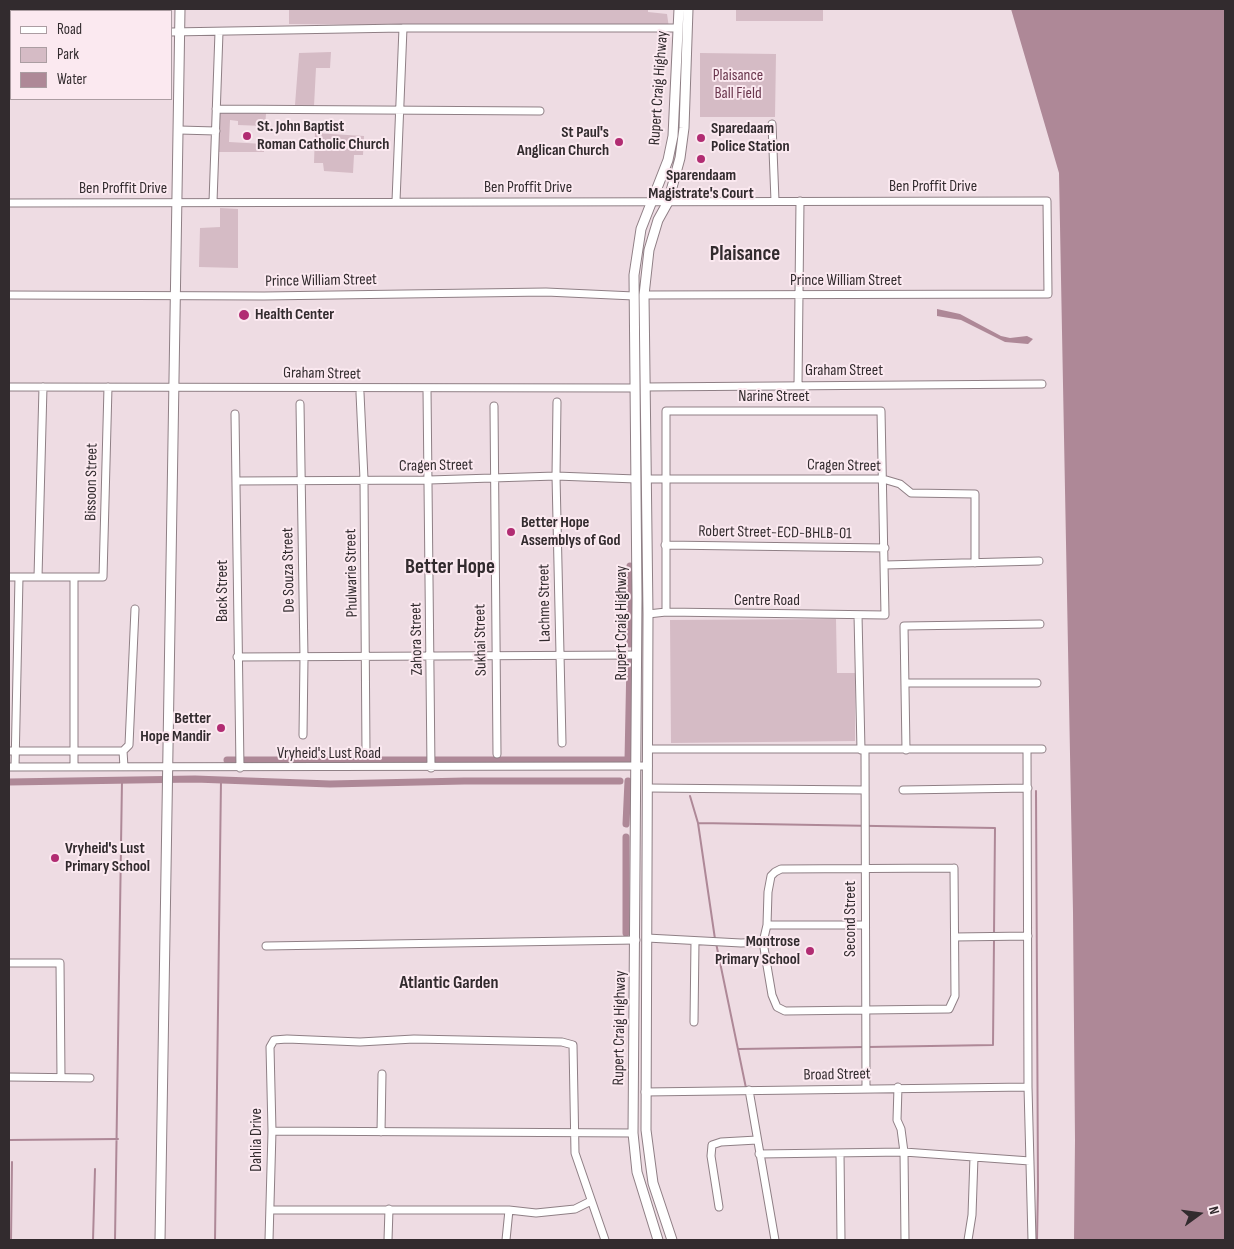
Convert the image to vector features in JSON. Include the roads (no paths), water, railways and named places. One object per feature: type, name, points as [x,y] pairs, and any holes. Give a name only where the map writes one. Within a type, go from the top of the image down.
[{"type":"main road","points":[[160,1240],[179,130],[175,32],[180,9]]},
{"type":"main road","name":"Rupert Craig Highway","points":[[658,1240],[637,1172],[634,1134],[637,655],[634,296],[636,253],[641,229],[668,160],[673,136],[679,9]]},
{"type":"main road","name":"Rupert Craig Highway","points":[[672,1240],[648,1162],[645,1092],[648,788],[648,479],[644,295],[649,250],[658,220],[668,202],[680,158],[684,128],[688,9]]},
{"type":"street","points":[[175,32],[403,28],[678,28]]},
{"type":"street","points":[[396,201],[403,28]]},
{"type":"street","points":[[213,202],[219,32]]},
{"type":"street","points":[[216,109],[400,112],[540,111]]},
{"type":"street","points":[[772,124],[775,201]]},
{"type":"street","points":[[179,130],[216,131]]},
{"type":"street","points":[[798,385],[800,201]]},
{"type":"street","name":"Ben Proffit Drive","points":[[9,203],[1047,201],[1048,294]]},
{"type":"street","name":"Prince William Street","points":[[9,296],[546,292],[634,296]]},
{"type":"street","name":"Prince William Street","points":[[644,295],[1048,294]]},
{"type":"street","name":"Graham Street","points":[[645,387],[1042,384]]},
{"type":"street","name":"Graham Street","points":[[9,387],[635,388]]},
{"type":"street","points":[[38,577],[42,387]]},
{"type":"street","name":"Bissoon Street","points":[[74,577],[103,577],[108,388]]},
{"type":"street","name":"Zahora Street","points":[[427,389],[431,766]]},
{"type":"street","name":"Phulwarie Street","points":[[360,393],[364,479],[366,752]]},
{"type":"street","name":"Lachme Street","points":[[557,402],[556,476],[562,743]]},
{"type":"street","name":"De Souza Street","points":[[300,404],[304,658],[303,735]]},
{"type":"street","name":"Sukhai Street","points":[[494,406],[497,754]]},
{"type":"street","name":"Narine Street","points":[[665,478],[666,411],[881,411],[883,479]]},
{"type":"street","name":"Back Street","points":[[235,414],[240,766]]},
{"type":"street","name":"Cragen Street","points":[[236,481],[494,479],[556,476],[636,479]]},
{"type":"street","points":[[665,478],[666,612]]},
{"type":"street","name":"Cragen Street","points":[[648,479],[883,479],[900,484],[911,494],[975,494],[975,563]]},
{"type":"street","points":[[883,479],[885,565],[1039,561]]},
{"type":"street","name":"Robert Street-ECD-BHLB-01","points":[[665,544],[884,548]]},
{"type":"street","name":"Centre Road","points":[[648,614],[666,612],[886,615],[885,565]]},
{"type":"street","points":[[9,577],[74,577],[74,767]]},
{"type":"street","points":[[12,767],[19,577]]},
{"type":"street","points":[[124,767],[123,752],[129,745],[136,609]]},
{"type":"street","name":"Second Street","points":[[858,615],[865,790],[866,1088]]},
{"type":"street","points":[[906,750],[904,626],[1040,624]]},
{"type":"street","points":[[237,657],[366,658],[637,655]]},
{"type":"street","points":[[905,684],[1037,683]]},
{"type":"street","points":[[648,749],[1042,749]]},
{"type":"street","points":[[1028,749],[1028,1087],[1032,1240]]},
{"type":"street","points":[[12,750],[123,752]]},
{"type":"street","name":"Vryheid's Lust Road","points":[[12,767],[124,767],[169,775],[240,766],[648,766]]},
{"type":"street","points":[[648,788],[865,790]]},
{"type":"street","points":[[903,790],[1028,788]]},
{"type":"street","points":[[865,868],[954,868],[955,996],[949,1009],[866,1011],[781,1010],[777,1007],[772,995],[763,942],[767,925],[768,892],[771,876],[781,869],[865,868]]},
{"type":"street","points":[[767,925],[865,925]]},
{"type":"street","points":[[955,937],[1028,936]]},
{"type":"street","points":[[647,938],[763,942]]},
{"type":"street","points":[[266,946],[636,940]]},
{"type":"street","points":[[694,1022],[695,941]]},
{"type":"street","points":[[9,963],[60,963],[61,1077]]},
{"type":"street","name":"Dahlia Drive","points":[[269,1240],[272,1131],[270,1047],[274,1040],[562,1042],[573,1045],[573,1134]]},
{"type":"street","points":[[381,1132],[382,1074]]},
{"type":"street","points":[[9,1077],[90,1078]]},
{"type":"street","points":[[898,1087],[897,1120],[901,1129],[904,1152],[905,1240]]},
{"type":"street","name":"Broad Street","points":[[645,1092],[898,1087],[1028,1087]]},
{"type":"street","points":[[749,1090],[756,1140],[775,1240]]},
{"type":"street","points":[[272,1131],[634,1134]]},
{"type":"street","points":[[573,1134],[576,1153],[605,1240]]},
{"type":"street","points":[[719,1207],[711,1156],[712,1145],[721,1142],[756,1140]]},
{"type":"street","points":[[759,1154],[904,1152],[1030,1161]]},
{"type":"street","points":[[840,1153],[840,1240]]},
{"type":"street","points":[[968,1240],[972,1215],[974,1157]]},
{"type":"street","points":[[270,1210],[509,1210],[536,1213],[563,1212],[592,1201]]},
{"type":"street","points":[[388,1240],[389,1209]]},
{"type":"street","points":[[506,1240],[509,1210]]},
{"type":"water","points":[[1011,9],[1225,9],[1225,1240],[1074,1240],[1073,912],[1059,173]]},
{"type":"water","points":[[937,309],[960,314],[1001,336],[1010,338],[1027,336],[1033,339],[1028,344],[1005,342],[961,320],[937,316]]},
{"type":"waterway","points":[[9,9],[108,9]]},
{"type":"waterway","points":[[630,566],[630,644]]},
{"type":"waterway","points":[[227,760],[628,760],[630,660]]},
{"type":"waterway","points":[[9,782],[195,779],[330,784],[464,781],[620,781]]},
{"type":"waterway","points":[[115,1240],[122,780]]},
{"type":"waterway","points":[[215,1240],[221,780]]},
{"type":"waterway","points":[[626,824],[628,781]]},
{"type":"waterway","points":[[1036,791],[1037,1240]]},
{"type":"waterway","points":[[690,796],[698,823]]},
{"type":"waterway","points":[[715,939],[698,823],[995,828],[994,934]]},
{"type":"waterway","points":[[626,837],[626,933]]},
{"type":"waterway","points":[[868,1047],[993,1045],[994,939]]},
{"type":"waterway","points":[[716,943],[746,1088]]},
{"type":"waterway","points":[[739,1049],[864,1047]]},
{"type":"waterway","points":[[9,1140],[118,1139]]},
{"type":"waterway","points":[[11,1240],[12,1162]]},
{"type":"waterway","points":[[93,1240],[95,1169]]},
{"type":"place","name":"St. John Baptist Roman Catholic Church","points":[[247,136]]},
{"type":"place","name":"Sparedaam Police Station","points":[[701,138]]},
{"type":"place","name":"St Paul's Anglican Church","points":[[619,142]]},
{"type":"place","name":"Sparendaam Magistrate's Court","points":[[701,159]]},
{"type":"place","name":"Health Center","points":[[244,315]]},
{"type":"place","name":"Better Hope Assemblys of God","points":[[511,532]]},
{"type":"place","name":"Better Hope Mandir","points":[[221,728]]},
{"type":"place","name":"Vryheid's Lust Primary School","points":[[55,858]]},
{"type":"place","name":"Montrose Primary School","points":[[810,951]]},
{"type":"district","name":"Plaisance","points":[[745,255]]},
{"type":"district","name":"Better Hope","points":[[450,568]]},
{"type":"district","name":"Atlantic Garden","points":[[449,983]]},
{"type":"park label","name":"Plaisance Ball Field","points":[[738,85]]}]
